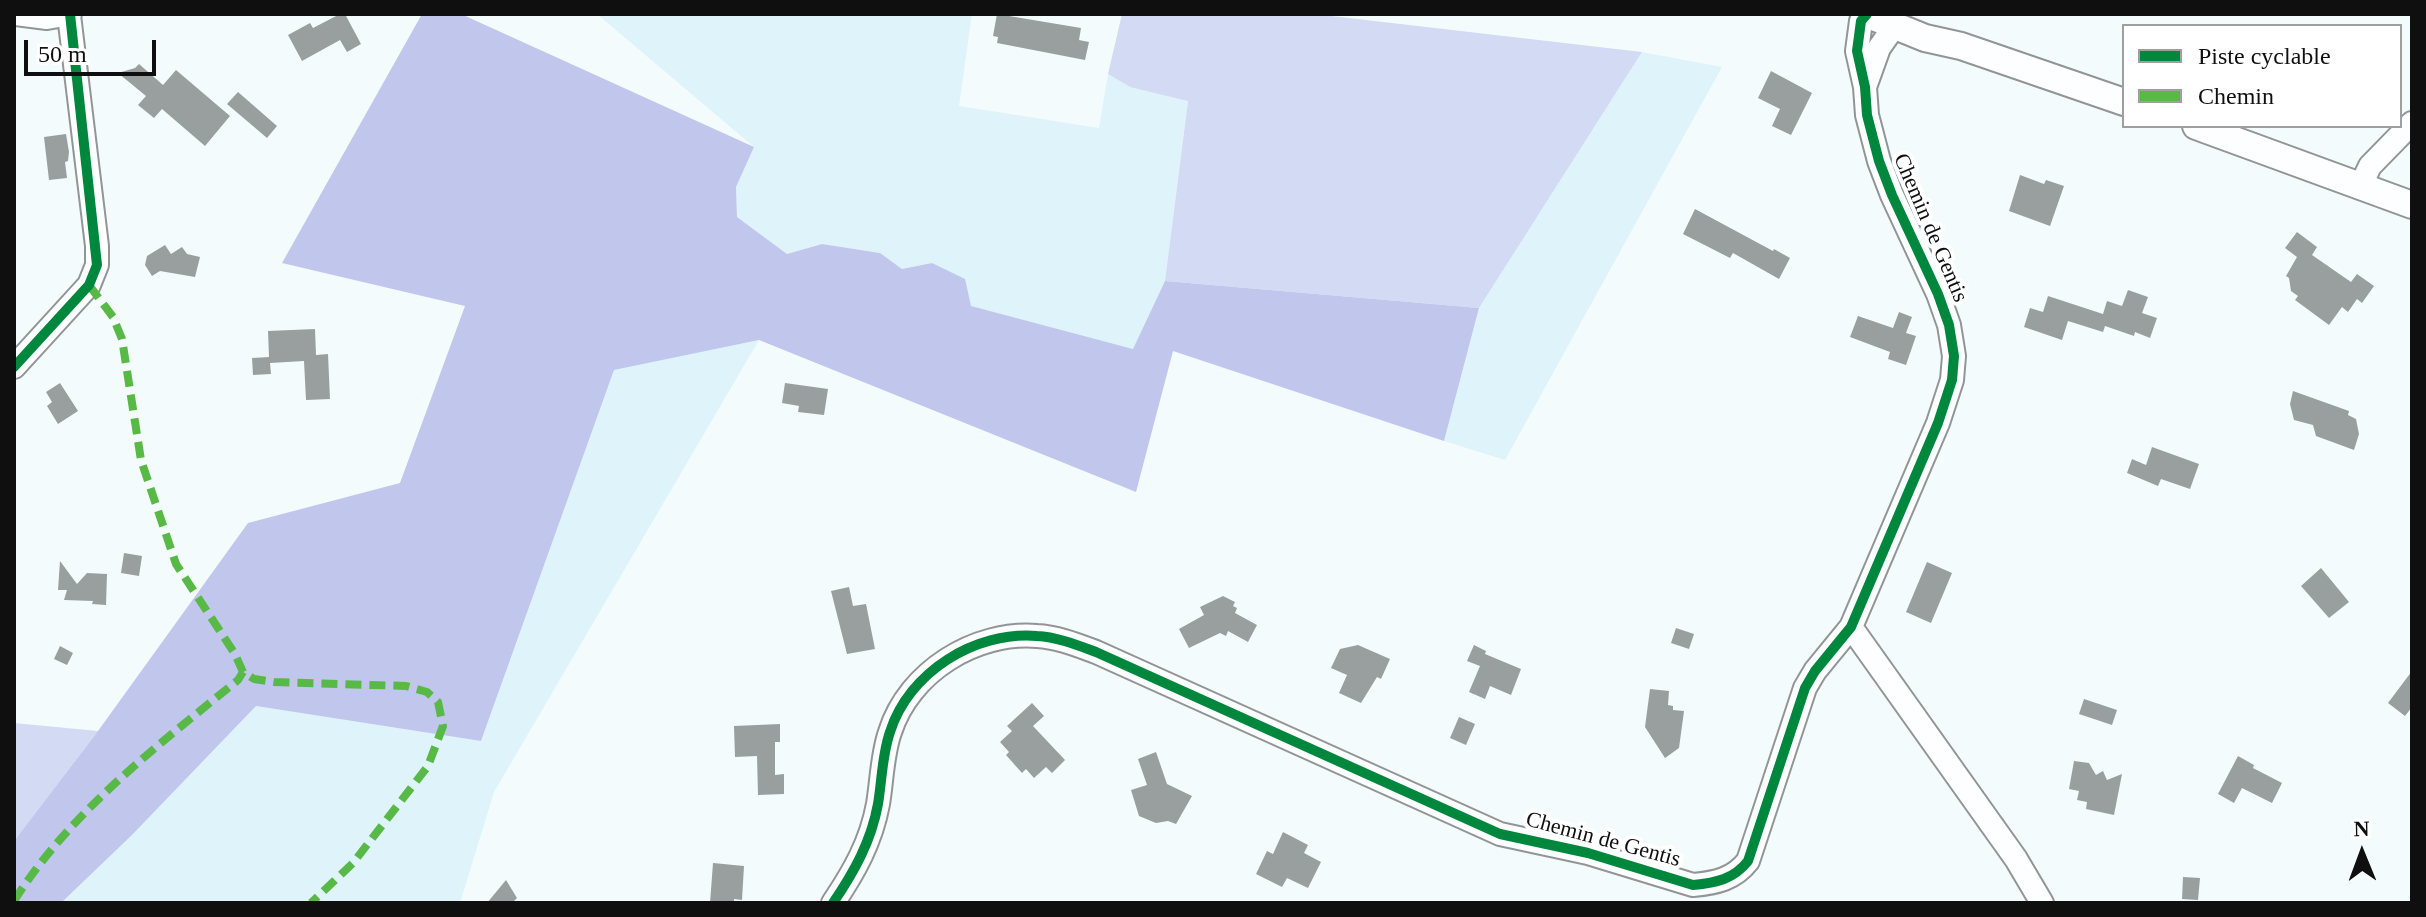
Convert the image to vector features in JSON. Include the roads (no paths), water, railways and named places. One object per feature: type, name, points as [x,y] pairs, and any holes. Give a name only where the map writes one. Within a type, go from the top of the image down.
[{"type":"street","points":[[14,367],[89,285],[97,265],[69,14],[47,18],[16,14]]},
{"type":"street","points":[[1867,14],[1893,18],[1961,46],[2122,101]]},
{"type":"street","name":"Chemin de Gentis","points":[[833,903],[867,846],[878,806],[890,731],[903,704],[924,677],[979,643],[1008,637],[1038,636],[1096,652],[1500,834],[1588,853],[1693,885],[1726,879],[1739,873],[1748,861],[1805,688],[1851,627],[1946,402],[1954,356],[1949,325],[1938,294],[1879,161],[1867,115],[1857,51],[1861,21],[1867,14]]},
{"type":"street","name":"Chemin de Gentis","points":[[1865,87],[1893,18]]},
{"type":"street","points":[[2361,185],[2370,166],[2412,123]]},
{"type":"street","points":[[2202,128],[2412,205]]},
{"type":"street","points":[[1851,627],[2016,859],[2042,903]]}]
